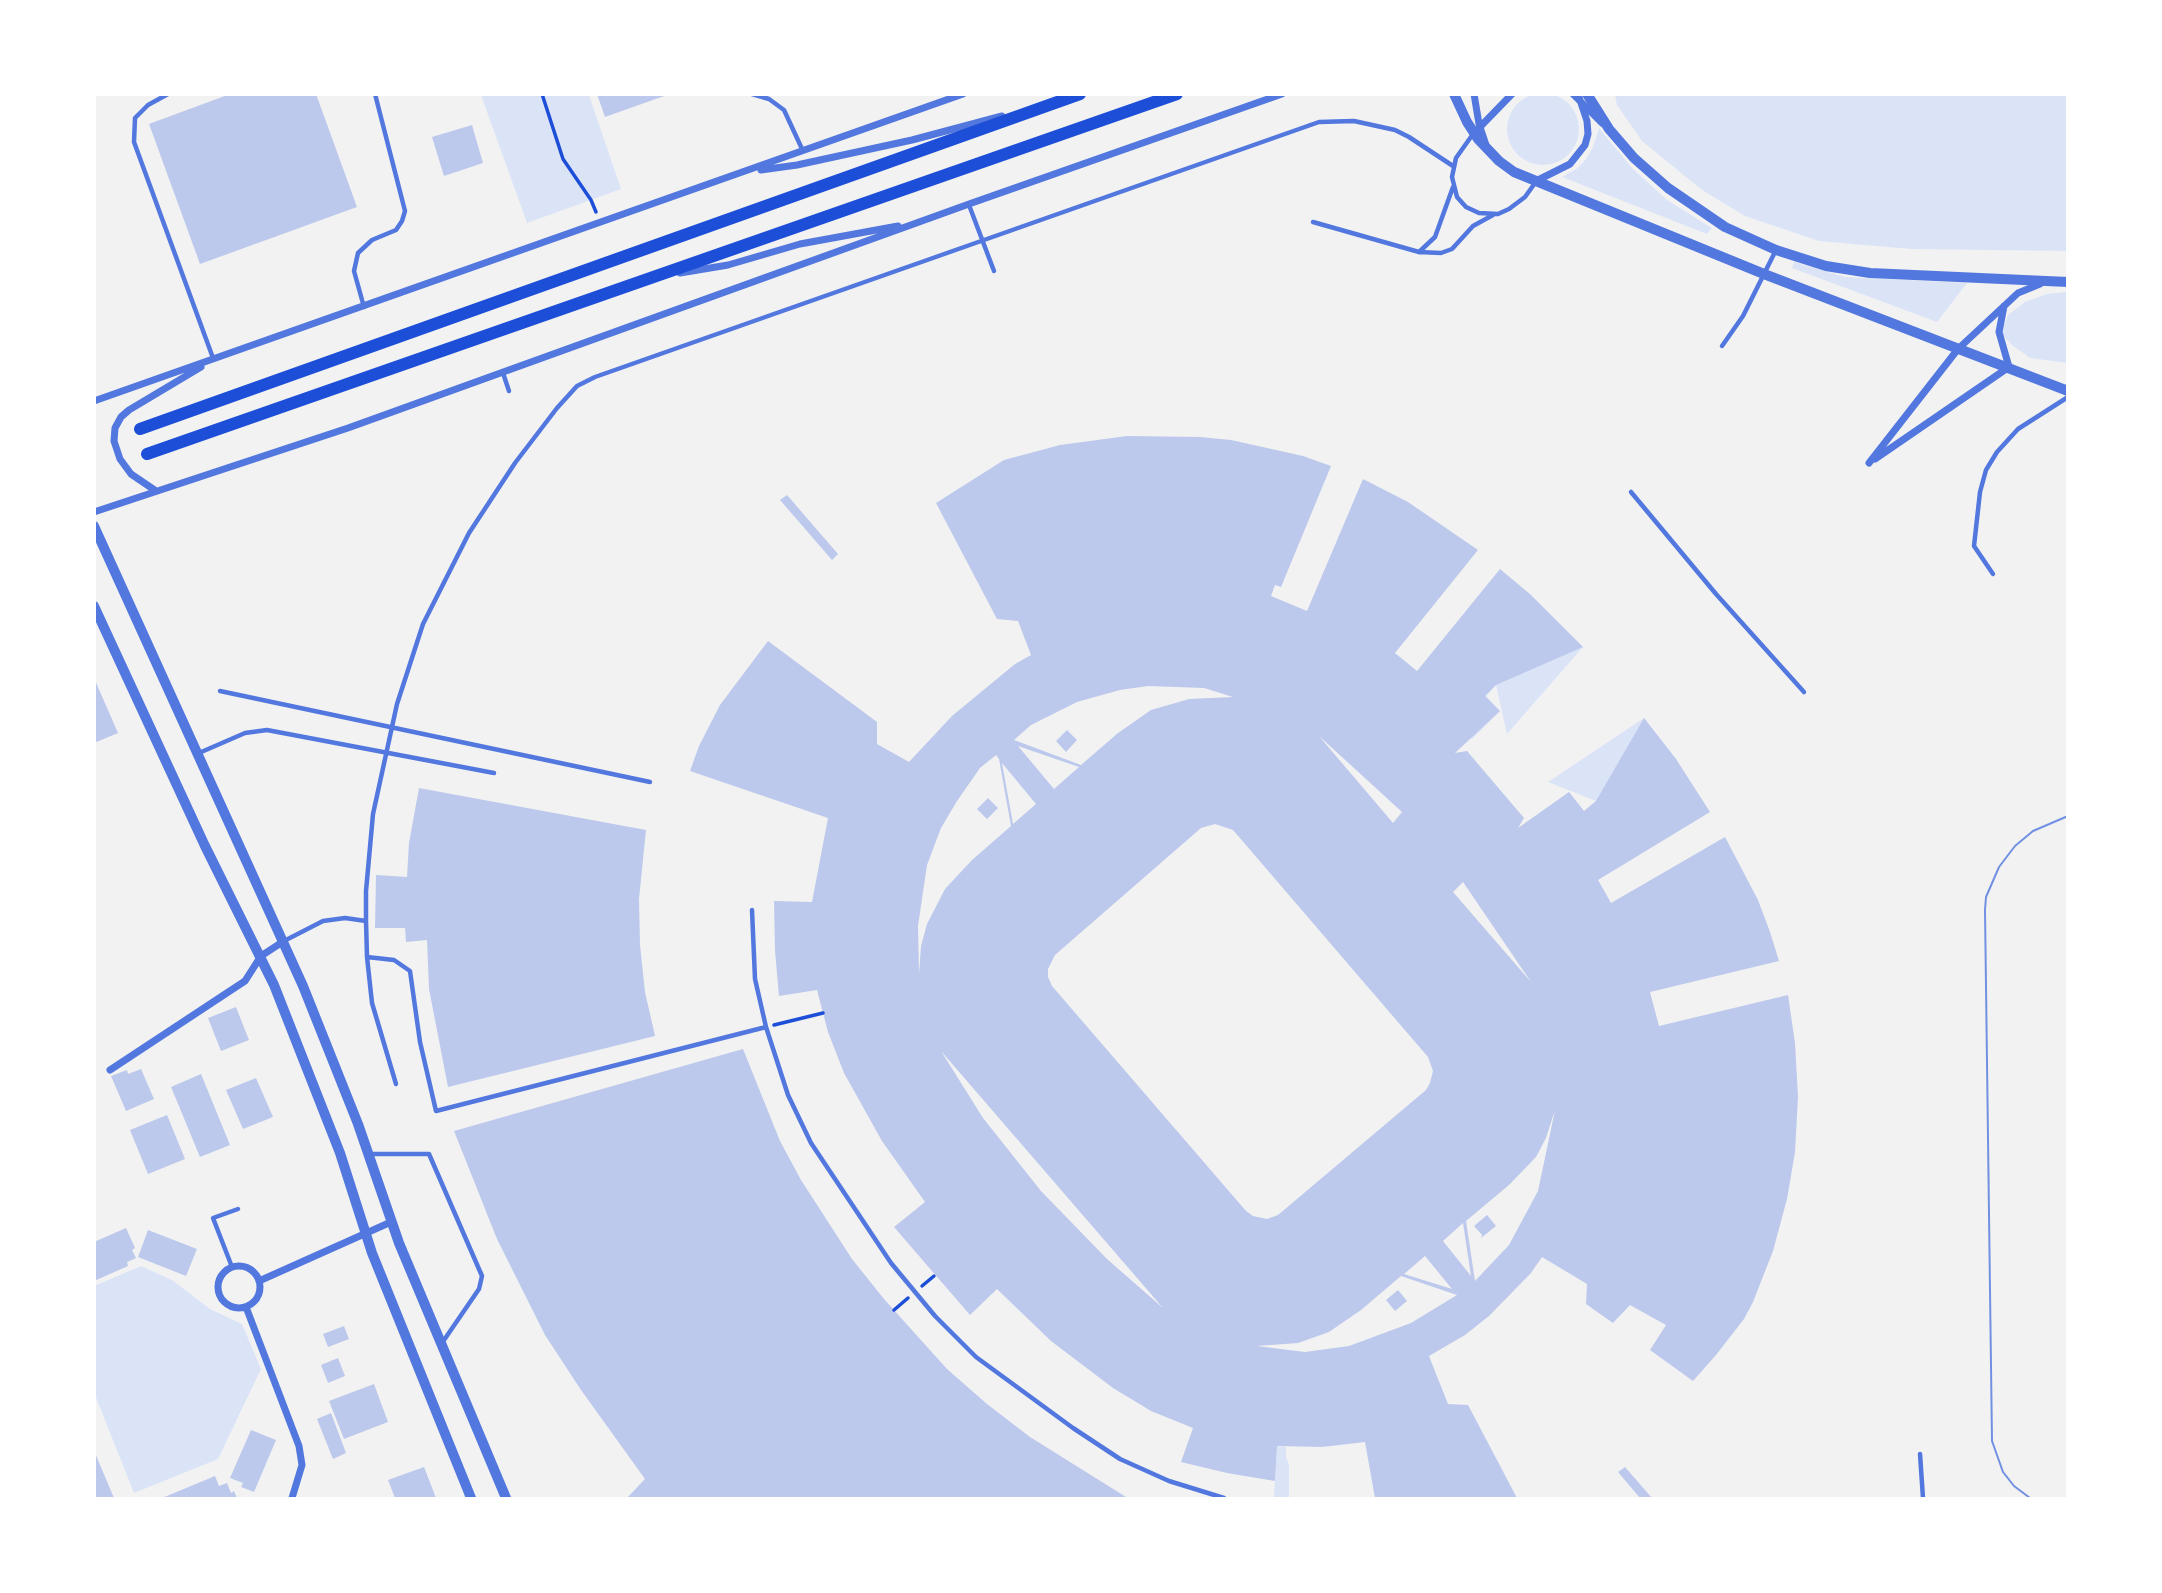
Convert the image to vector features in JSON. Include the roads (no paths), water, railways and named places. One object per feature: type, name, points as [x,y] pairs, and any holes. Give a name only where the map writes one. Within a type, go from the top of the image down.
[{"type":"main road","points":[[140,429],[1080,94]]},
{"type":"main road","points":[[147,454],[1177,94]]},
{"type":"street","points":[[94,401],[963,94]]},
{"type":"street","points":[[94,512],[503,373],[1282,94]]},
{"type":"street","points":[[1454,94],[1487,149],[1503,165],[1536,181],[1764,274],[2067,391]]},
{"type":"street","points":[[1475,94],[1477,130]]},
{"type":"street","points":[[1477,130],[1512,94]]},
{"type":"street","points":[[1575,94],[1588,103],[1634,158],[1677,196],[1726,227],[1776,250],[1826,266],[1870,273],[2067,281]]},
{"type":"street","points":[[1536,181],[1570,164],[1580,155],[1588,134],[1588,103]]},
{"type":"street","points":[[747,172],[835,157],[1050,105]]},
{"type":"street","points":[[662,275],[728,265],[800,244],[916,223]]},
{"type":"street","points":[[2009,368],[1869,463],[1958,349],[2004,305],[2032,286],[2053,280]]},
{"type":"street","points":[[2004,305],[1999,332],[2009,368]]},
{"type":"street","points":[[156,491],[131,474],[120,459],[114,441],[118,421],[135,406],[213,359]]},
{"type":"street","points":[[94,526],[284,941],[368,1154],[391,1222],[506,1499]]},
{"type":"street","points":[[94,606],[205,846],[261,956],[340,1153],[365,1234],[471,1499]]},
{"type":"street","points":[[110,1070],[245,981],[261,956],[284,941]]},
{"type":"street","points":[[259,1281],[391,1222]]},
{"type":"street","points":[[232,1267],[251,1270],[259,1281],[259,1294],[246,1307],[227,1305],[219,1294],[218,1281],[226,1270],[232,1267]]},
{"type":"street","points":[[246,1307],[299,1446],[302,1465],[292,1499]]},
{"type":"lane","points":[[168,94],[148,105],[135,118],[134,142],[213,359]]},
{"type":"lane","points":[[364,307],[354,271],[358,253],[372,240],[396,230],[405,211],[375,94]]},
{"type":"lane","points":[[752,94],[769,99],[784,110],[803,152]]},
{"type":"lane","points":[[396,1084],[372,1003],[366,921],[373,814],[392,726],[418,639],[446,576],[502,480],[577,386],[1299,128],[1326,121],[1354,121],[1395,130],[1453,166]]},
{"type":"lane","points":[[1419,252],[1435,237],[1453,186],[1453,166],[1461,149],[1477,130]]},
{"type":"lane","points":[[1313,222],[1419,252],[1446,252],[1473,226],[1509,209],[1525,197],[1536,181]]},
{"type":"lane","points":[[1453,186],[1457,197],[1466,207],[1493,215]]},
{"type":"lane","points":[[969,204],[994,271]]},
{"type":"lane","points":[[1722,346],[1743,316],[1776,250]]},
{"type":"lane","points":[[503,373],[509,391]]},
{"type":"lane","points":[[1993,574],[1974,546],[1980,492],[1986,470],[2010,436],[2067,397]]},
{"type":"lane","points":[[1631,492],[1716,594],[1804,692]]},
{"type":"lane","points":[[220,691],[650,782]]},
{"type":"lane","points":[[197,754],[245,733],[267,730],[494,774]]},
{"type":"lane","points":[[752,909],[755,979],[766,1027],[788,1095],[811,1143],[891,1263],[935,1316],[976,1357],[1073,1428],[1119,1459],[1168,1481],[1224,1499]]},
{"type":"lane","points":[[284,941],[323,922],[345,918],[366,921]]},
{"type":"lane","points":[[367,957],[394,960],[410,971],[420,1042],[436,1111],[766,1027]]},
{"type":"lane","points":[[368,1154],[429,1154],[482,1276],[479,1289],[442,1344]]},
{"type":"lane","points":[[232,1267],[213,1218],[238,1209]]},
{"type":"lane","points":[[1920,1454],[1923,1499]]},
{"type":"tram line","points":[[2030,1498],[2014,1486],[2003,1472],[1992,1441],[1985,910],[1986,897],[1999,867],[2015,846],[2033,831],[2068,816]]}]
